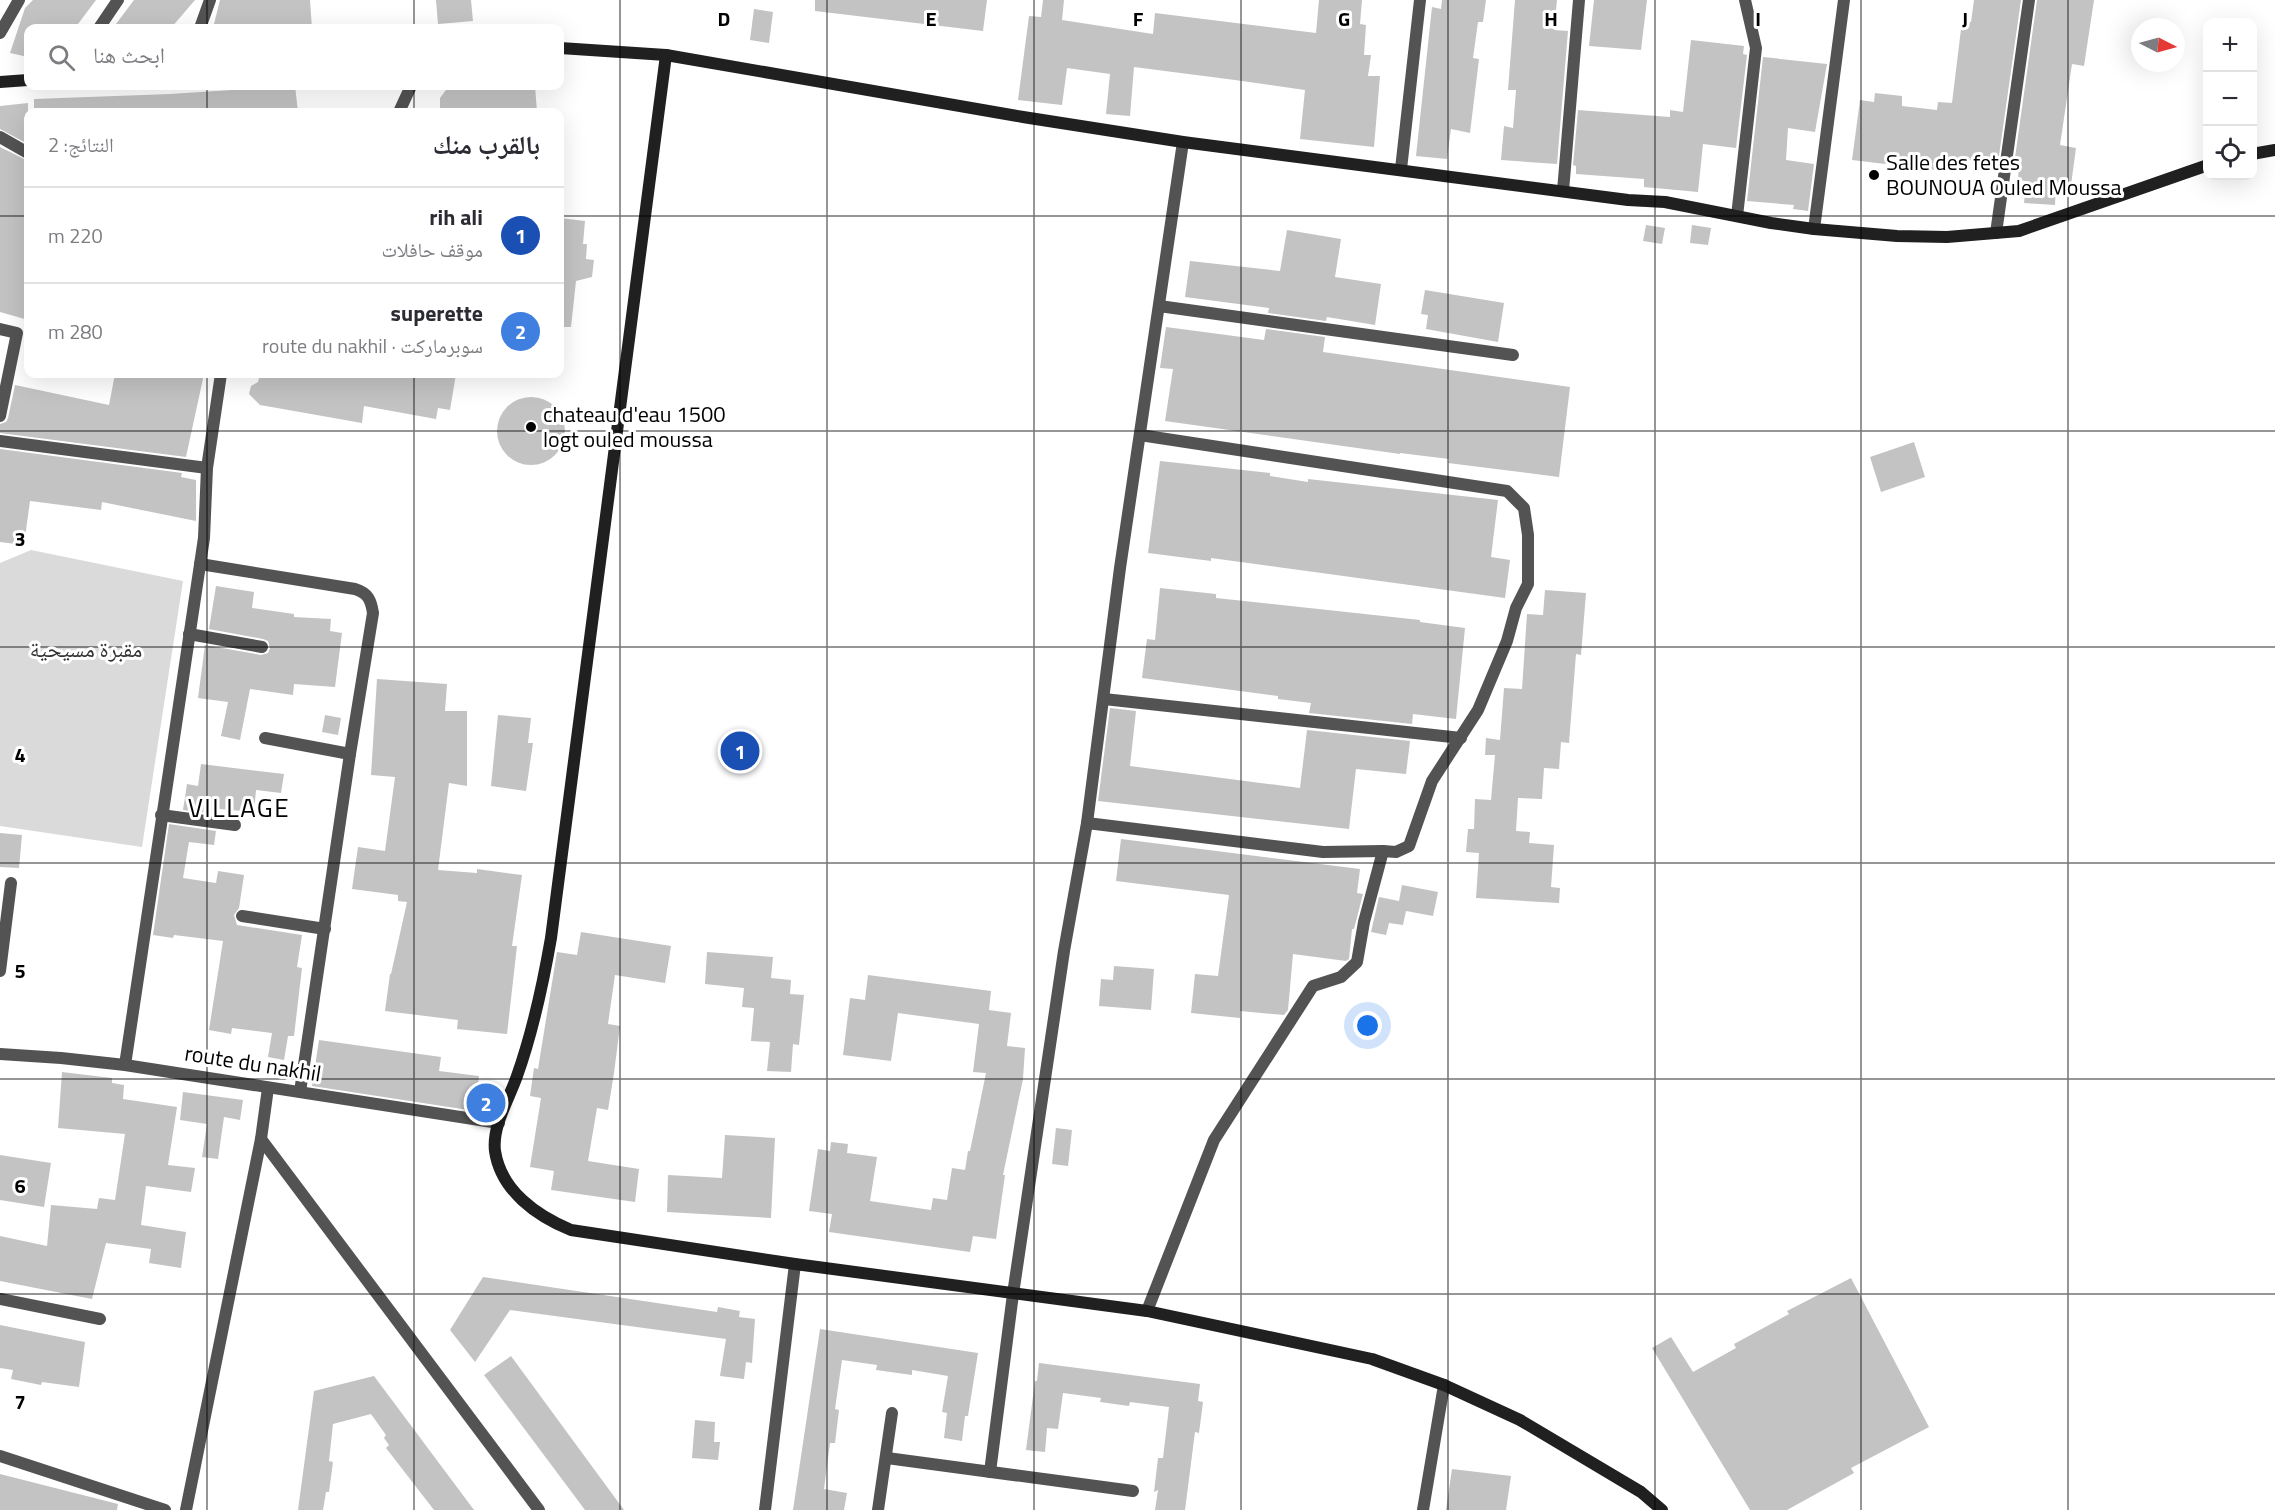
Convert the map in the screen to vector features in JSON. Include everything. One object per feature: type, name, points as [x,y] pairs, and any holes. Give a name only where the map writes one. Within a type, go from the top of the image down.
[{"type":"street","points":[[0,33],[19,0]]},
{"type":"street","points":[[102,24],[118,0]]},
{"type":"street","points":[[201,24],[210,0]]},
{"type":"street","points":[[1401,169],[1420,0]]},
{"type":"street","points":[[1563,191],[1579,0]]},
{"type":"street","points":[[1737,216],[1756,48],[1745,0]]},
{"type":"street","points":[[1814,229],[1844,0]]},
{"type":"street","points":[[1995,233],[2029,0]]},
{"type":"street","points":[[564,48],[666,55],[1023,117],[1183,142],[1628,200],[1665,202],[1814,229],[1897,236],[1947,237],[2019,231],[2203,167]]},
{"type":"street","points":[[666,55],[551,938],[531,1029],[517,1077],[498,1123],[495,1150],[504,1175],[519,1198],[553,1222],[572,1230],[795,1264],[1148,1311],[1372,1359],[1444,1385],[1520,1420],[1641,1492],[1662,1510]]},
{"type":"street","points":[[0,82],[24,80]]},
{"type":"street","points":[[401,108],[409,90]]},
{"type":"street","points":[[0,137],[24,151]]},
{"type":"street","points":[[990,1472],[1013,1294],[1064,951],[1087,823],[1119,568],[1183,142]]},
{"type":"street","points":[[2257,153],[2275,150]]},
{"type":"street","points":[[1159,306],[1513,355]]},
{"type":"street","points":[[0,329],[24,333]]},
{"type":"street","points":[[0,416],[17,333],[13,332]]},
{"type":"street","points":[[125,1065],[204,538],[207,468],[220,378]]},
{"type":"street","points":[[1087,823],[1323,852],[1383,850],[1396,852],[1409,846],[1432,781],[1478,710],[1507,641],[1516,609],[1528,585],[1528,535],[1524,508],[1507,491],[1140,435]]},
{"type":"street","points":[[0,441],[207,468]]},
{"type":"street","points":[[200,564],[355,589],[364,592],[371,600],[373,613],[300,1092]]},
{"type":"street","points":[[189,634],[262,646]]},
{"type":"street","points":[[1104,699],[1461,738]]},
{"type":"street","points":[[265,738],[350,754]]},
{"type":"street","points":[[161,815],[235,825]]},
{"type":"street","points":[[1148,1311],[1214,1140],[1313,986],[1341,977],[1357,962],[1364,922],[1383,850]]},
{"type":"street","points":[[0,971],[11,883]]},
{"type":"street","points":[[242,916],[325,928]]},
{"type":"street","name":"route du nakhil","points":[[0,1054],[125,1065],[498,1123]]},
{"type":"street","points":[[186,1510],[261,1139],[268,1088]]},
{"type":"street","points":[[261,1139],[539,1510]]},
{"type":"street","points":[[765,1510],[795,1264]]},
{"type":"street","points":[[0,1299],[100,1318]]},
{"type":"street","points":[[1423,1510],[1444,1385]]},
{"type":"street","points":[[878,1510],[892,1413]]},
{"type":"street","points":[[0,1456],[165,1510]]},
{"type":"street","points":[[886,1458],[1133,1491]]},
{"type":"green space","name":"مقبرة مسيحية","points":[[31,550],[183,581],[142,847],[0,826],[0,563]]},
{"type":"building","points":[[33,0],[96,0],[78,24],[24,24],[24,56],[10,53],[25,8]]},
{"type":"building","points":[[134,0],[195,0],[174,24],[116,24]]},
{"type":"building","points":[[220,0],[310,0],[312,24],[214,24]]},
{"type":"building","points":[[436,0],[471,0],[473,21],[438,24]]},
{"type":"building","points":[[815,0],[987,0],[983,31],[815,11]]},
{"type":"building","points":[[1043,0],[1064,0],[1062,20],[1153,34],[1155,13],[1316,33],[1319,0],[1362,0],[1360,24],[1366,25],[1364,55],[1371,55],[1368,76],[1380,76],[1374,147],[1300,139],[1305,90],[1235,80],[1134,67],[1130,116],[1106,114],[1110,74],[1067,68],[1062,105],[1018,100],[1029,16],[1041,17]]},
{"type":"building","points":[[1442,0],[1486,0],[1483,22],[1478,22],[1473,58],[1479,59],[1470,133],[1451,129],[1447,159],[1416,156],[1432,7],[1441,9]]},
{"type":"building","points":[[1515,0],[1557,0],[1554,30],[1568,31],[1557,164],[1501,160],[1504,126],[1513,128],[1516,90],[1508,90]]},
{"type":"building","points":[[1594,0],[1647,0],[1641,50],[1589,46]]},
{"type":"building","points":[[1974,0],[2021,0],[1998,163],[1953,158],[1952,172],[1852,160],[1860,100],[1874,102],[1875,93],[1902,96],[1902,106],[1937,110],[1938,102],[1952,103],[1962,21],[1971,22]]},
{"type":"building","points":[[2037,0],[2094,0],[2084,66],[2072,64],[2060,145],[2076,148],[2071,185],[2056,183],[2055,205],[2024,203],[2026,181],[2018,180],[2019,166],[2014,165]]},
{"type":"building","points":[[754,9],[773,12],[769,43],[750,40]]},
{"type":"building","points":[[1691,40],[1744,46],[1743,54],[1747,55],[1736,148],[1703,144],[1698,192],[1644,187],[1644,179],[1576,174],[1576,166],[1573,165],[1578,110],[1670,117],[1670,110],[1683,112]]},
{"type":"building","points":[[1763,57],[1827,64],[1815,132],[1788,128],[1786,160],[1814,164],[1808,211],[1793,209],[1794,205],[1747,201]]},
{"type":"building","points":[[232,90],[295,90],[298,108],[34,108],[34,99]]},
{"type":"building","points":[[446,90],[535,90],[537,108],[440,108],[440,98]]},
{"type":"building","points":[[28,103],[28,108],[24,108],[24,142],[0,129],[0,106]]},
{"type":"building","points":[[0,147],[24,159],[24,319],[0,312]]},
{"type":"building","points":[[564,218],[585,221],[583,244],[587,244],[586,259],[594,260],[592,277],[576,281],[571,327],[564,327]]},
{"type":"building","points":[[1646,225],[1665,228],[1662,244],[1643,241]]},
{"type":"building","points":[[1692,225],[1711,228],[1708,245],[1690,243]]},
{"type":"building","points":[[1287,230],[1341,239],[1335,277],[1381,284],[1375,325],[1327,317],[1326,321],[1268,313],[1269,308],[1185,297],[1190,261],[1280,271]]},
{"type":"building","points":[[1425,290],[1504,303],[1498,342],[1426,329],[1428,315],[1421,314]]},
{"type":"building","points":[[1166,327],[1264,340],[1266,329],[1325,337],[1323,352],[1570,387],[1559,477],[1448,463],[1449,459],[1165,421],[1173,369],[1160,368]]},
{"type":"building","points":[[114,378],[203,378],[186,457],[0,433],[0,424],[6,422],[8,418],[15,385],[109,405]]},
{"type":"building","points":[[259,378],[455,378],[450,410],[438,408],[436,419],[364,406],[362,423],[260,405],[249,394],[251,386],[258,382]]},
{"type":"building","name":"chateau d'eau 1500 logt ouled moussa","points":[[531,397],[544,400],[555,407],[562,418],[565,431],[562,444],[555,455],[544,462],[531,465],[518,462],[507,455],[500,444],[497,431],[500,418],[507,407],[518,400]]},
{"type":"building","points":[[1914,442],[1925,477],[1881,492],[1870,457]]},
{"type":"building","points":[[0,449],[182,473],[181,477],[196,480],[196,521],[102,502],[101,510],[30,501],[24,545],[0,542]]},
{"type":"building","points":[[1160,461],[1270,473],[1270,476],[1308,482],[1308,479],[1498,500],[1491,557],[1510,560],[1505,598],[1211,558],[1211,561],[1148,553]]},
{"type":"building","points":[[216,586],[254,592],[252,608],[294,614],[294,617],[331,619],[330,631],[342,633],[335,687],[294,684],[293,695],[250,689],[240,740],[221,736],[228,702],[198,698],[205,645],[261,655],[268,653],[270,648],[268,641],[263,639],[209,629]]},
{"type":"building","points":[[1160,588],[1216,594],[1216,598],[1420,620],[1420,622],[1465,628],[1456,719],[1413,714],[1412,724],[1309,713],[1311,703],[1278,699],[1278,696],[1142,678],[1147,639],[1155,640]]},
{"type":"building","points":[[1545,590],[1586,593],[1581,655],[1576,654],[1569,743],[1561,742],[1559,769],[1544,768],[1542,799],[1518,798],[1516,831],[1530,832],[1529,843],[1554,845],[1551,887],[1560,888],[1559,903],[1476,898],[1479,853],[1466,852],[1468,829],[1474,829],[1475,799],[1491,800],[1495,755],[1485,755],[1486,738],[1500,740],[1504,688],[1522,689],[1527,614],[1543,615]]},
{"type":"building","points":[[377,679],[447,684],[445,711],[467,711],[467,786],[449,783],[438,870],[477,873],[477,869],[522,875],[512,946],[517,946],[507,1034],[457,1029],[458,1020],[385,1011],[390,974],[407,902],[398,901],[398,895],[352,889],[358,847],[385,851],[395,777],[371,775]]},
{"type":"building","points":[[1110,708],[1136,711],[1130,766],[1300,788],[1307,730],[1410,741],[1406,774],[1356,769],[1349,829],[1098,801]]},
{"type":"building","points":[[325,715],[341,718],[338,735],[322,732]]},
{"type":"building","points":[[498,715],[531,718],[528,743],[533,743],[526,791],[491,786]]},
{"type":"building","points":[[201,764],[284,774],[281,793],[256,790],[254,812],[219,809],[219,814],[183,810],[187,784],[198,786]]},
{"type":"building","points":[[169,824],[216,831],[214,845],[189,842],[183,878],[216,883],[218,871],[244,875],[239,908],[234,915],[237,925],[302,935],[297,967],[302,968],[294,1036],[288,1036],[284,1060],[268,1057],[272,1033],[232,1028],[231,1034],[209,1030],[223,941],[153,935]]},
{"type":"building","points":[[0,833],[22,835],[19,868],[0,867]]},
{"type":"building","points":[[1121,839],[1360,869],[1357,893],[1363,894],[1354,929],[1352,929],[1349,959],[1346,961],[1293,954],[1288,1010],[1284,1015],[1240,1011],[1240,1018],[1191,1013],[1195,974],[1218,976],[1229,895],[1116,881]]},
{"type":"building","points":[[1402,885],[1438,892],[1433,916],[1406,911],[1403,925],[1389,923],[1386,935],[1371,932],[1379,897],[1399,901]]},
{"type":"building","points":[[581,932],[671,946],[665,983],[615,975],[608,1024],[620,1026],[614,1073],[608,1110],[597,1108],[588,1161],[639,1169],[635,1202],[551,1190],[554,1171],[530,1167],[541,1098],[530,1096],[534,1068],[538,1069],[557,952],[577,955]]},
{"type":"building","points":[[707,952],[773,957],[771,978],[791,980],[790,994],[804,995],[799,1045],[793,1044],[791,1072],[767,1071],[770,1042],[751,1041],[754,1008],[742,1007],[744,988],[705,984]]},
{"type":"building","points":[[1114,966],[1154,969],[1151,1010],[1099,1006],[1101,979],[1113,980]]},
{"type":"building","points":[[868,975],[991,991],[989,1010],[1011,1013],[1007,1046],[1025,1048],[1023,1079],[1003,1175],[1005,1175],[996,1239],[973,1236],[970,1252],[829,1232],[832,1214],[809,1211],[818,1149],[830,1151],[831,1142],[848,1144],[847,1153],[877,1157],[870,1201],[931,1210],[933,1198],[947,1200],[952,1168],[965,1170],[968,1151],[970,1151],[986,1073],[973,1072],[979,1024],[898,1013],[891,1061],[843,1055],[850,998],[865,1000]]},
{"type":"building","points":[[319,1040],[441,1057],[439,1071],[479,1076],[475,1111],[312,1086]]},
{"type":"building","points":[[62,1072],[112,1078],[112,1083],[124,1085],[123,1099],[177,1107],[168,1165],[195,1168],[191,1192],[146,1186],[141,1225],[186,1232],[181,1268],[149,1263],[151,1249],[106,1243],[92,1299],[0,1281],[0,1236],[47,1246],[51,1205],[97,1209],[99,1198],[115,1200],[125,1134],[58,1128]]},
{"type":"building","points":[[183,1092],[243,1100],[240,1120],[224,1117],[218,1159],[202,1157],[207,1124],[180,1120]]},
{"type":"building","points":[[1056,1128],[1072,1130],[1068,1166],[1052,1164]]},
{"type":"building","points":[[725,1135],[775,1138],[771,1218],[667,1212],[668,1175],[722,1178]]},
{"type":"building","points":[[0,1155],[51,1163],[44,1207],[0,1200]]},
{"type":"building","points":[[483,1277],[717,1312],[718,1307],[740,1311],[739,1317],[755,1319],[752,1363],[746,1362],[744,1379],[720,1376],[726,1339],[510,1310],[475,1362],[450,1330]]},
{"type":"building","points":[[1851,1278],[1929,1427],[1851,1468],[1854,1473],[1787,1510],[1750,1510],[1652,1348],[1671,1337],[1693,1372],[1736,1348],[1734,1344],[1789,1314],[1787,1311]]},
{"type":"building","points":[[0,1325],[85,1342],[79,1387],[42,1382],[41,1385],[11,1379],[13,1370],[0,1368]]},
{"type":"building","points":[[820,1329],[978,1353],[962,1441],[944,1438],[947,1413],[942,1412],[948,1376],[912,1370],[912,1375],[876,1370],[877,1365],[842,1360],[835,1409],[839,1410],[835,1443],[830,1443],[824,1489],[847,1493],[844,1510],[793,1510]]},
{"type":"building","points":[[511,1356],[624,1510],[585,1510],[484,1375]]},
{"type":"building","points":[[1039,1363],[1200,1384],[1198,1401],[1203,1402],[1199,1433],[1195,1432],[1185,1510],[1155,1510],[1158,1490],[1154,1492],[1158,1458],[1163,1458],[1169,1407],[1130,1402],[1129,1406],[1100,1402],[1101,1398],[1063,1393],[1058,1429],[1047,1428],[1045,1452],[1026,1450]]},
{"type":"building","points":[[374,1376],[474,1510],[434,1510],[386,1448],[389,1445],[384,1438],[386,1435],[371,1414],[333,1424],[329,1461],[333,1462],[329,1492],[326,1492],[323,1510],[298,1510],[314,1391]]},
{"type":"building","points":[[695,1420],[715,1422],[714,1442],[720,1442],[718,1460],[692,1458]]},
{"type":"building","points":[[1452,1469],[1511,1476],[1506,1510],[1446,1510]]},
{"type":"building","points":[[0,1474],[118,1504],[117,1510],[0,1510]]},
{"type":"place","name":"Salle des fetes BOUNOUA Ouled Moussa","points":[[1874,175]]},
{"type":"place","name":"chateau d'eau 1500 logt ouled moussa","points":[[531,427]]},
{"type":"place","name":"rih ali","points":[[740,751]]},
{"type":"place","name":"superette","points":[[486,1103]]},
{"type":"district","name":"VILLAGE","points":[[239,807]]}]
